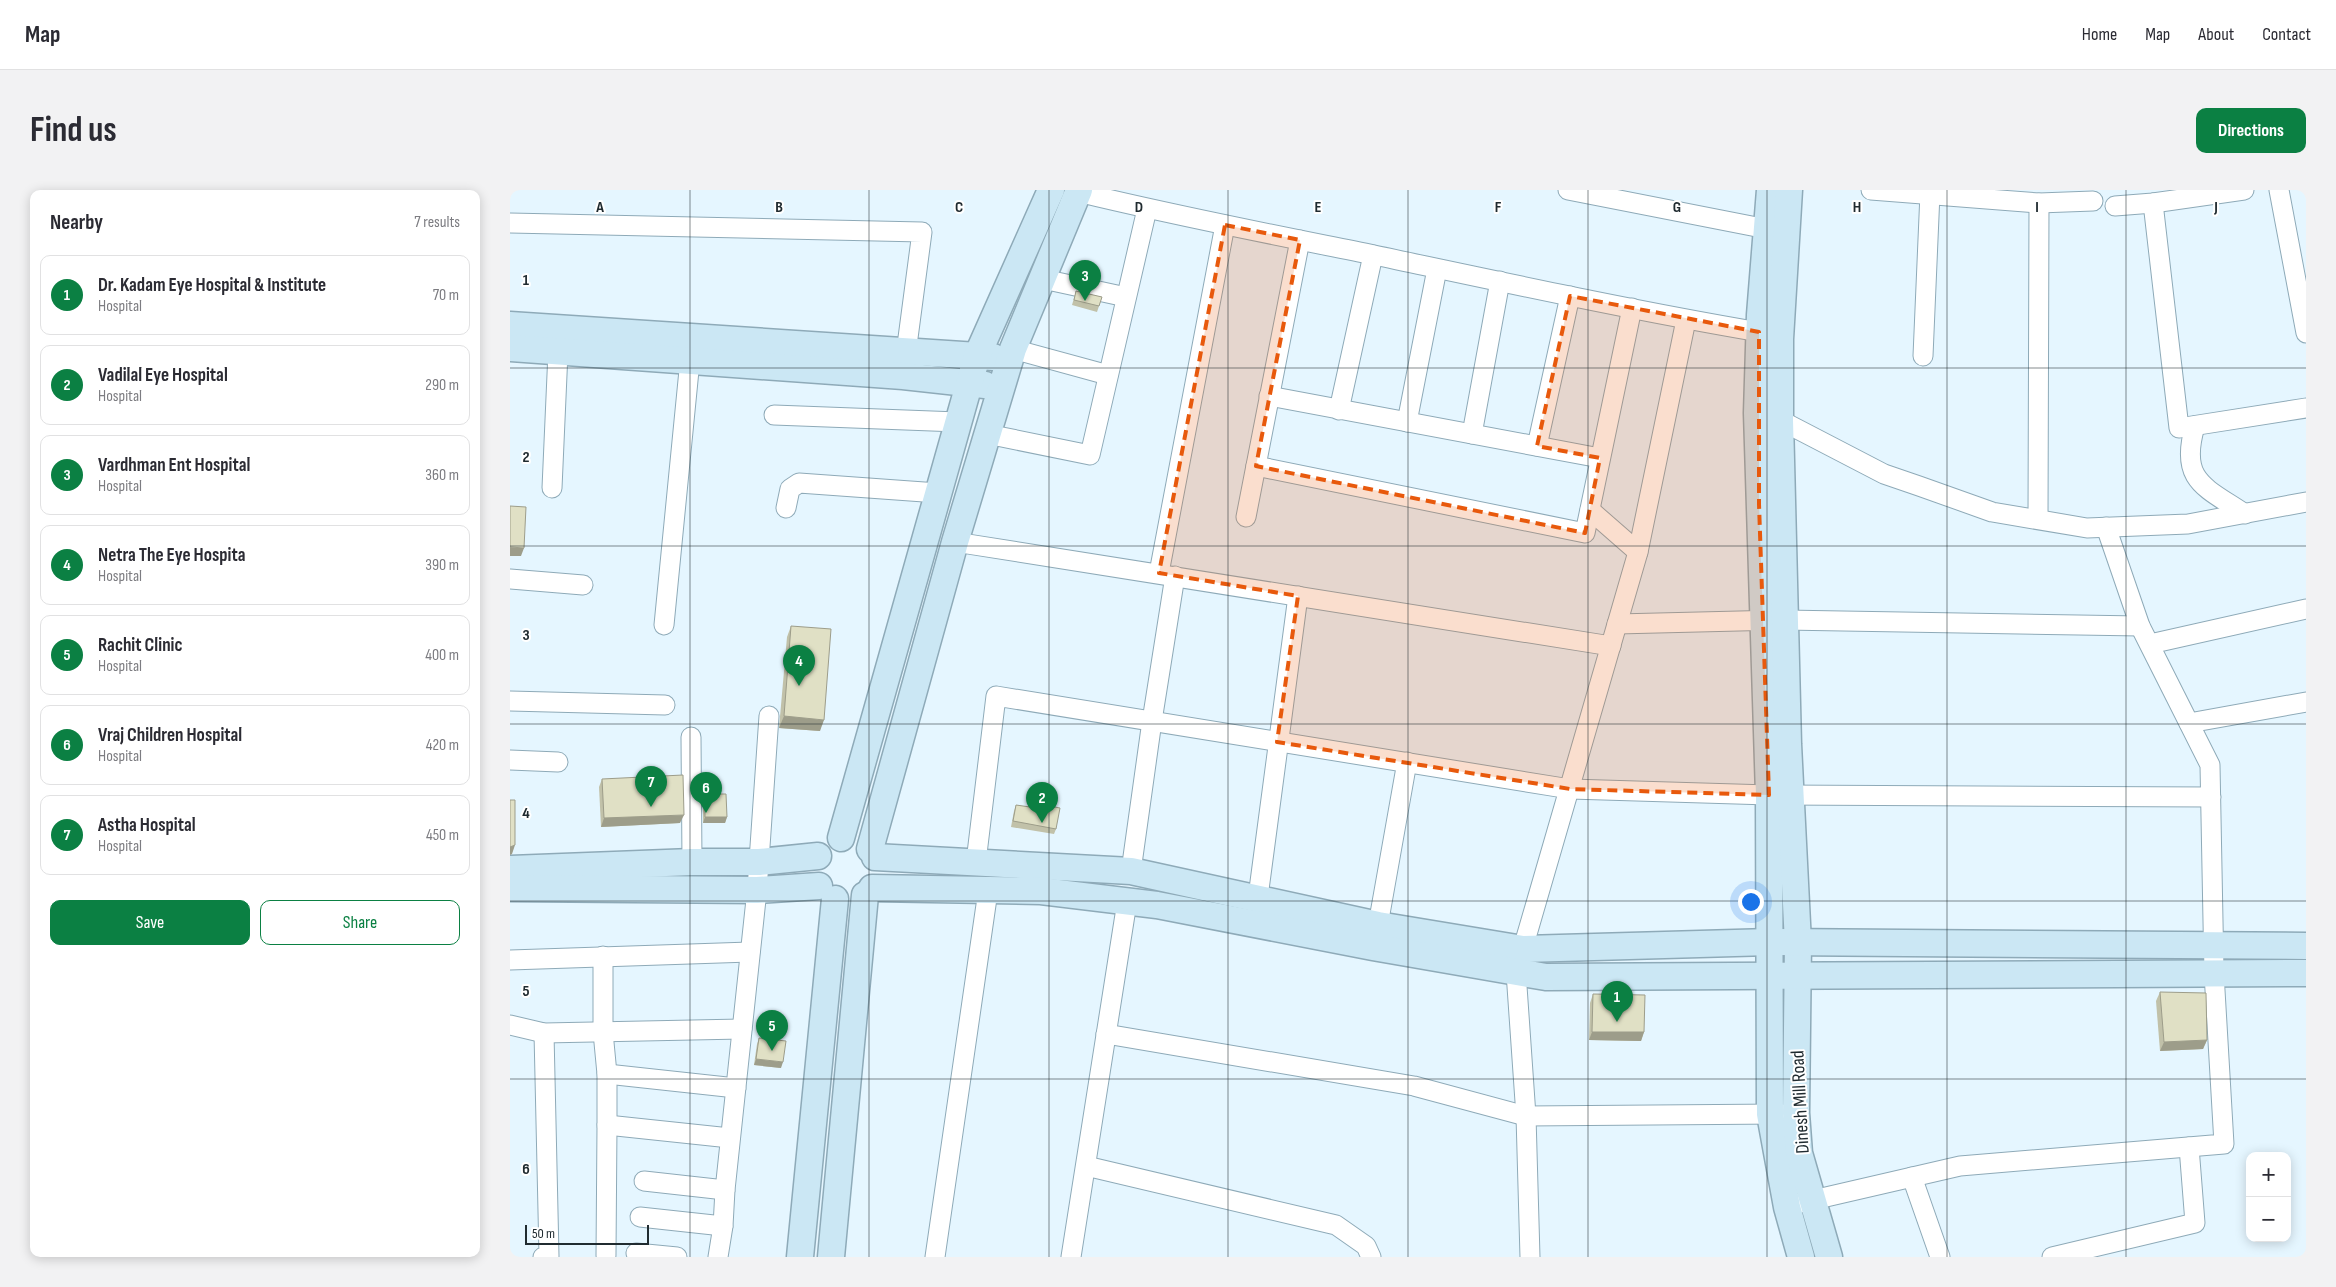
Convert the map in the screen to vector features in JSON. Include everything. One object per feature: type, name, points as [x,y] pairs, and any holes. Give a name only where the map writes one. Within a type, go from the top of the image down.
[{"type":"main road","points":[[841,838],[969,383],[978,356],[1051,190]]},
{"type":"main road","points":[[1770,190],[1759,332],[1758,413],[1759,495],[1775,620]]},
{"type":"main road","points":[[1779,795],[1775,620],[1780,339],[1789,190]]},
{"type":"main road","points":[[831,1257],[869,892],[877,873],[873,853],[955,542],[1001,388],[1012,354],[1078,191]]},
{"type":"main road","points":[[510,325],[906,353],[978,356],[1012,354]]},
{"type":"main road","points":[[510,348],[690,360],[969,383],[1001,388]]},
{"type":"main road","name":"Dinesh Mill Road","points":[[1779,795],[1770,942],[1770,1114],[1787,1206],[1801,1257]]},
{"type":"main road","name":"Dinesh Mill Road","points":[[1779,795],[1798,943],[1796,1113],[1799,1153],[1829,1257]]},
{"type":"main road","points":[[800,1257],[827,893],[815,871],[818,856],[828,845],[841,838],[852,838],[862,842],[873,853],[976,862],[1131,871],[1258,897],[1520,961],[1546,977],[2306,973]]},
{"type":"main road","points":[[510,869],[692,862],[759,862],[818,856]]},
{"type":"main road","points":[[510,888],[757,890],[827,893],[845,902],[869,892],[1040,891],[1157,906],[1520,961],[1770,942],[2306,946]]},
{"type":"street","points":[[1568,190],[1766,229]]},
{"type":"street","points":[[1871,190],[1930,193],[2039,203],[2092,201]]},
{"type":"street","points":[[2115,206],[2153,203],[2244,190]]},
{"type":"street","points":[[2279,190],[2298,241],[2306,332]]},
{"type":"street","points":[[1078,191],[1147,209],[1224,225],[1686,320],[1759,332]]},
{"type":"street","points":[[1923,356],[1930,193]]},
{"type":"street","points":[[2038,520],[2039,203]]},
{"type":"street","points":[[2153,203],[2178,428],[2306,408]]},
{"type":"street","points":[[987,434],[1090,455],[1147,209]]},
{"type":"street","points":[[510,223],[922,232],[906,353]]},
{"type":"street","points":[[1131,871],[1152,721],[1167,574],[1224,225]]},
{"type":"street","points":[[1246,517],[1300,240]]},
{"type":"street","points":[[1340,410],[1373,255]]},
{"type":"street","points":[[1407,422],[1437,268]]},
{"type":"street","points":[[1043,278],[1126,297]]},
{"type":"street","points":[[1472,434],[1500,281]]},
{"type":"street","points":[[1537,446],[1570,296]]},
{"type":"street","points":[[1256,466],[1585,533],[1632,308]]},
{"type":"street","points":[[1530,1257],[1520,961],[1638,552],[1686,320]]},
{"type":"street","points":[[552,488],[558,352]]},
{"type":"street","points":[[1012,354],[1108,375]]},
{"type":"street","points":[[664,625],[690,360]]},
{"type":"street","points":[[1269,396],[1600,458]]},
{"type":"street","points":[[774,415],[958,422]]},
{"type":"street","points":[[1780,420],[1884,474],[1992,512],[2087,528],[2188,524],[2306,502]]},
{"type":"street","points":[[2194,426],[2190,442],[2191,468],[2197,481],[2245,514]]},
{"type":"street","points":[[786,508],[790,489],[799,484],[938,493]]},
{"type":"street","points":[[1590,510],[1638,552]]},
{"type":"street","points":[[1787,1206],[1960,1166],[2224,1144],[2213,946],[2210,765],[2140,626],[2106,527]]},
{"type":"street","points":[[955,542],[1167,574],[1611,646]]},
{"type":"street","points":[[510,579],[583,585]]},
{"type":"street","points":[[1258,897],[1298,596]]},
{"type":"street","points":[[2150,644],[2306,609]]},
{"type":"street","points":[[1617,624],[1775,620],[2140,626]]},
{"type":"street","points":[[976,862],[996,696],[1570,789],[1779,795],[2211,797]]},
{"type":"street","points":[[510,701],[665,705]]},
{"type":"street","points":[[2189,722],[2306,702]]},
{"type":"street","points":[[718,1257],[723,1226],[730,1138],[757,890],[769,716]]},
{"type":"street","points":[[691,737],[692,862]]},
{"type":"street","points":[[510,760],[558,762]]},
{"type":"street","points":[[1378,925],[1407,762]]},
{"type":"street","points":[[935,1257],[988,891]]},
{"type":"street","points":[[1071,1257],[1127,902]]},
{"type":"street","points":[[510,960],[750,952]]},
{"type":"street","points":[[603,956],[603,1032],[607,1124],[606,1255]]},
{"type":"street","points":[[510,1025],[544,1033],[742,1029]]},
{"type":"street","points":[[543,1257],[549,1256],[544,1033]]},
{"type":"street","points":[[1106,1034],[1414,1086],[1526,1116],[1796,1113]]},
{"type":"street","points":[[606,1074],[736,1088]]},
{"type":"street","points":[[607,1124],[730,1138]]},
{"type":"street","points":[[2052,1257],[2195,1223],[2189,1147]]},
{"type":"street","points":[[1086,1166],[1336,1226],[1366,1246],[1371,1257]]},
{"type":"street","points":[[1912,1177],[1940,1257]]},
{"type":"street","points":[[644,1181],[725,1190]]},
{"type":"street","points":[[640,1217],[723,1226]]},
{"type":"street","points":[[636,1253],[677,1257]]},
{"type":"highlighted area","points":[[1225,225],[1300,240],[1256,466],[1585,533],[1600,458],[1537,446],[1570,296],[1759,332],[1759,504],[1769,795],[1570,789],[1277,742],[1298,596],[1159,573]]},
{"type":"building","points":[[1076,291],[1102,297],[1099,306],[1074,300]]},
{"type":"building","points":[[510,506],[526,507],[524,548],[510,547]]},
{"type":"building","points":[[791,626],[831,629],[824,720],[784,716]]},
{"type":"building","points":[[683,775],[684,815],[604,818],[602,779]]},
{"type":"building","points":[[705,794],[726,794],[727,817],[705,817]]},
{"type":"building","points":[[510,800],[515,800],[515,845],[510,847]]},
{"type":"building","points":[[1016,805],[1044,809],[1044,805],[1060,808],[1056,829],[1013,821]]},
{"type":"building","points":[[2160,992],[2206,993],[2207,1040],[2164,1042]]},
{"type":"building","points":[[1593,994],[1645,995],[1644,1032],[1592,1032]]},
{"type":"building","points":[[759,1038],[786,1041],[783,1062],[756,1059]]},
{"type":"place","name":"Vardhman Ent Hospital","points":[[1085,301]]},
{"type":"place","name":"Netra The Eye Hospita","points":[[799,686]]},
{"type":"place","name":"Astha Hospital","points":[[651,807]]},
{"type":"place","name":"Vraj Children Hospital","points":[[706,813]]},
{"type":"place","name":"Vadilal Eye Hospital","points":[[1042,823]]},
{"type":"place","name":"Dr. Kadam Eye Hospital & Institute","points":[[1617,1022]]},
{"type":"place","name":"Rachit Clinic","points":[[772,1051]]}]
